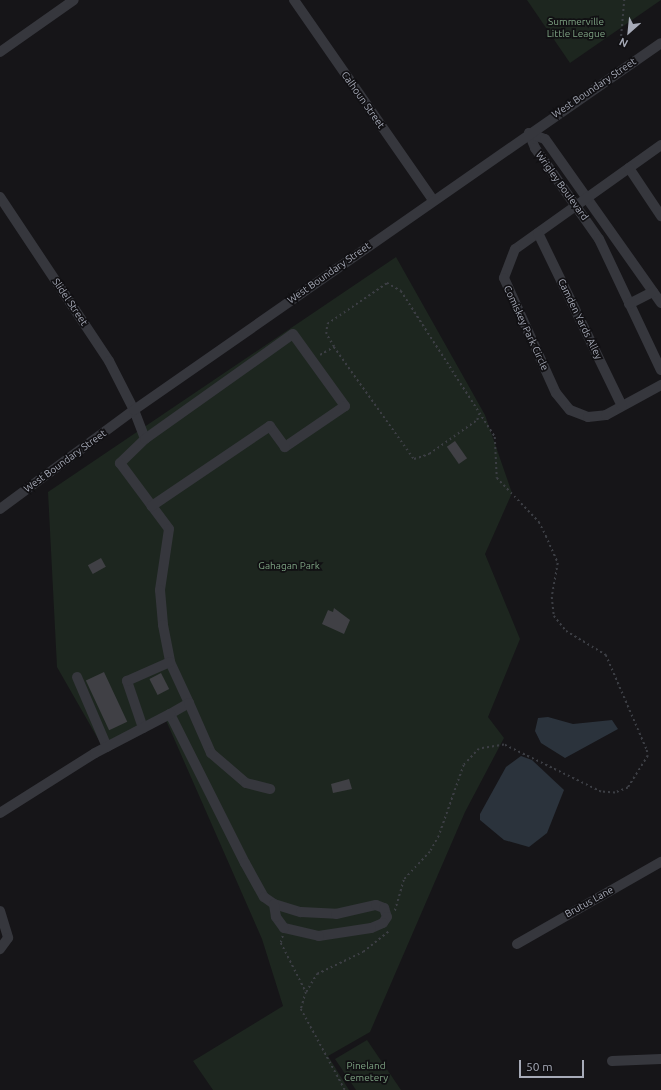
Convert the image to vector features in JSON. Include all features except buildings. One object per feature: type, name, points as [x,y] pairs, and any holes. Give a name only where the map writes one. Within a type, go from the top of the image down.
[{"type":"street","points":[[0,52],[74,0]]},
{"type":"street","name":"Calhoun Street","points":[[294,0],[432,200]]},
{"type":"street","name":"West Boundary Street","points":[[0,509],[134,410],[432,200],[661,43]]},
{"type":"street","name":"Wrigley Boulevard","points":[[529,133],[545,139],[661,303]]},
{"type":"street","name":"Wrigley Boulevard","points":[[529,133],[535,148],[599,239],[661,370]]},
{"type":"street","name":"Comiskey Park Circle","points":[[661,145],[515,249],[505,268],[505,285],[556,393],[578,415],[596,417],[622,406],[661,385]]},
{"type":"street","points":[[629,168],[661,216]]},
{"type":"street","name":"Slidel Street","points":[[0,197],[109,361],[134,410],[145,439]]},
{"type":"street","name":"Camden Yards Alley","points":[[538,233],[622,406]]},
{"type":"street","points":[[629,304],[653,292]]},
{"type":"street","points":[[152,506],[270,426],[285,447],[345,406],[293,334],[145,439],[120,463],[169,529],[160,590],[170,662],[211,753],[246,783],[270,789]]},
{"type":"street","points":[[143,728],[127,681],[170,662]]},
{"type":"street","points":[[77,677],[107,747]]},
{"type":"street","points":[[0,813],[107,747],[188,703]]},
{"type":"street","points":[[170,714],[198,765],[245,863],[264,898],[274,904],[301,912],[336,914],[376,905],[384,908],[387,917],[383,923],[351,933],[319,936],[284,928],[276,917],[274,904]]},
{"type":"street","points":[[198,765],[211,753]]},
{"type":"street","name":"Brutus Lane","points":[[517,944],[661,862]]},
{"type":"street","points":[[0,911],[8,938],[0,949]]},
{"type":"street","points":[[612,1061],[661,1059]]},
{"type":"path","points":[[620,46],[624,0]]},
{"type":"path","points":[[395,914],[404,880],[430,852],[439,836],[464,765],[479,749],[504,744],[601,792],[628,788],[648,756],[643,736],[606,655],[566,631],[554,616],[552,597],[558,563],[539,522],[497,478],[495,437],[480,413],[401,291],[391,283],[327,324],[326,334],[334,347],[414,459],[429,454],[477,420],[480,413]]},
{"type":"path","points":[[312,361],[334,347]]},
{"type":"path","points":[[345,1090],[301,1009],[306,992],[317,974],[363,952],[391,926]]},
{"type":"path","points":[[284,928],[282,943],[306,992]]},
{"type":"green space","name":"Summerville Little League","points":[[527,0],[661,0],[570,63]]},
{"type":"green space","name":"Gahagan Park","points":[[396,257],[485,415],[512,493],[485,554],[520,639],[488,717],[504,738],[465,812],[370,1032],[328,1056],[349,1090],[213,1090],[193,1061],[283,1006],[262,939],[165,718],[105,751],[57,667],[48,492]]},
{"type":"green space","name":"Pineland Cemetery","points":[[367,1040],[401,1090],[356,1090],[335,1059]]},
{"type":"shaded area","points":[[548,717],[573,724],[612,720],[618,729],[565,758],[541,743],[535,731],[538,718]]},
{"type":"shaded area","points":[[521,756],[532,760],[564,790],[547,833],[529,847],[504,840],[480,820],[480,814],[506,767]]}]
